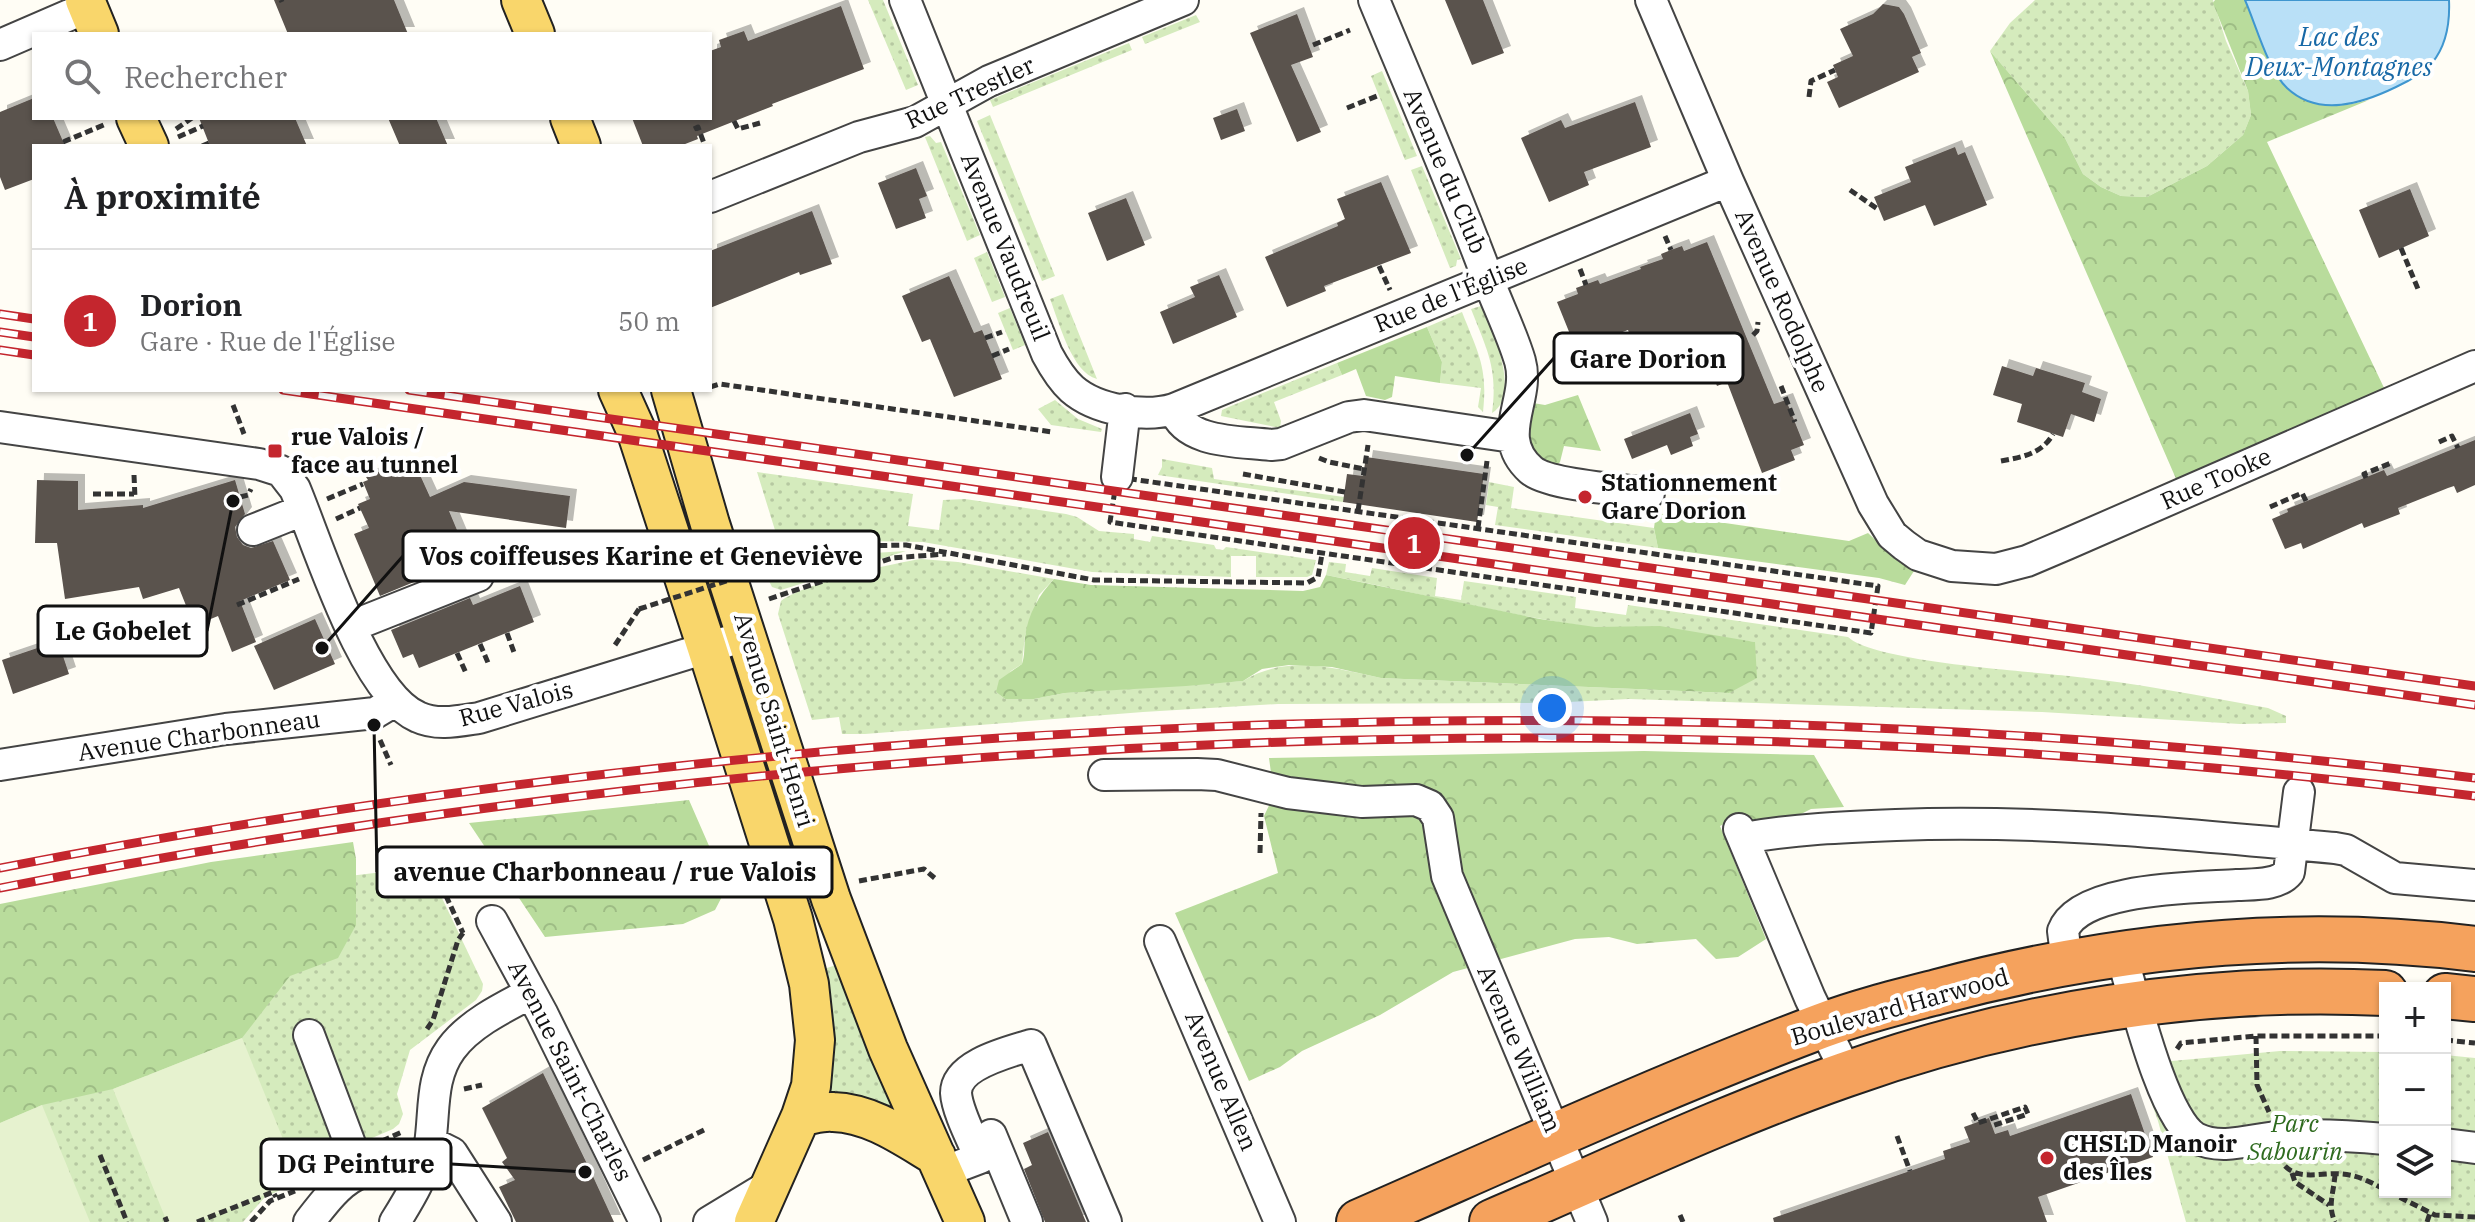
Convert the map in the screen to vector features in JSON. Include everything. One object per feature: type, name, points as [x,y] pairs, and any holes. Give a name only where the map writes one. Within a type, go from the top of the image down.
[{"type":"highway","name":"Boulevard Harwood","points":[[1359,1222],[1555,1136],[1823,1025],[1973,982],[2121,953],[2316,937],[2475,949]]},
{"type":"highway","name":"Boulevard Harwood","points":[[1492,1222],[1584,1204],[1847,1074],[2016,1025],[2137,1006],[2245,994],[2379,993]]},
{"type":"highway","points":[[2451,997],[2475,999]]},
{"type":"main road","points":[[521,0],[534,32]]},
{"type":"main road","points":[[571,120],[580,144]]},
{"type":"main road","points":[[123,121],[165,139]]},
{"type":"main road","points":[[619,392],[636,430],[805,963],[812,1012],[814,1062],[811,1086],[754,1222]]},
{"type":"main road","name":"Avenue Saint-Henri","points":[[672,392],[710,524],[852,958],[899,1075],[965,1222]]},
{"type":"main road","points":[[801,1116],[833,1112],[857,1116],[892,1130],[940,1164]]},
{"type":"street","name":"Avenue Vaudreuil","points":[[905,0],[1047,354],[1058,374],[1082,397],[1153,413],[1174,409]]},
{"type":"street","name":"Rue Trestler","points":[[712,196],[859,137],[910,124],[989,81],[1183,0]]},
{"type":"street","name":"Avenue du Club","points":[[1374,0],[1482,258],[1522,371],[1512,437]]},
{"type":"street","name":"Avenue Rodolphe","points":[[1651,0],[1728,181],[1882,522],[1892,535],[1918,555],[1952,566]]},
{"type":"street","points":[[35,32],[95,10]]},
{"type":"street","points":[[0,45],[32,33]]},
{"type":"street","name":"Rue de l'Église","points":[[1174,409],[1728,181]]},
{"type":"street","name":"Rue Tooke","points":[[1952,566],[1996,569],[2027,561],[2475,366]]},
{"type":"street","points":[[1125,409],[1126,478]]},
{"type":"street","points":[[1174,409],[1177,419],[1192,432],[1271,445],[1281,444],[1349,417],[1364,415],[1512,437],[1525,463],[1540,476],[1649,493]]},
{"type":"street","name":"Rue Valois","points":[[0,427],[219,457],[275,468],[314,505],[352,626],[373,673],[395,701],[417,717],[430,721],[461,721],[503,711],[747,636]]},
{"type":"street","points":[[253,530],[314,505]]},
{"type":"street","points":[[352,626],[478,576]]},
{"type":"street","name":"Avenue Charbonneau","points":[[0,765],[226,729],[375,713],[395,701]]},
{"type":"street","points":[[1104,775],[1217,775],[1267,788]]},
{"type":"street","name":"Avenue William","points":[[1267,788],[1362,802],[1416,800],[1430,806],[1438,818],[1447,876],[1584,1204]]},
{"type":"street","points":[[2067,963],[2063,931],[2072,916],[2083,908],[2121,897],[2280,880],[2289,872],[2299,792]]},
{"type":"street","points":[[1847,1074],[1742,834],[1970,822],[2052,825],[2346,850],[2395,878],[2475,885]]},
{"type":"street","name":"Avenue Saint-Charles","points":[[492,921],[645,1222]]},
{"type":"street","name":"Avenue Allen","points":[[1160,941],[1280,1222]]},
{"type":"street","points":[[2121,953],[2148,1044],[2174,1115],[2188,1132],[2209,1142],[2225,1143],[2286,1136],[2379,1139]]},
{"type":"street","points":[[395,1222],[418,1180],[430,1142],[433,1095],[445,1058],[471,1030],[531,993]]},
{"type":"street","points":[[309,1035],[361,1173]]},
{"type":"street","points":[[940,1164],[980,1158],[956,1094],[962,1077],[972,1067],[1031,1045],[1106,1222]]},
{"type":"street","points":[[991,1135],[1027,1222]]},
{"type":"street","points":[[430,1142],[452,1153],[496,1222]]},
{"type":"street","points":[[2451,1145],[2475,1148]]},
{"type":"street","points":[[309,1222],[335,1190],[361,1173],[383,1168],[418,1180]]},
{"type":"street","points":[[709,1222],[770,1185]]},
{"type":"path","points":[[1313,45],[1350,30]]},
{"type":"path","points":[[1809,97],[1811,81],[1835,70]]},
{"type":"path","points":[[1347,108],[1377,96]]},
{"type":"path","points":[[165,139],[189,120]]},
{"type":"path","points":[[63,142],[123,121]]},
{"type":"path","points":[[734,121],[738,129],[760,123]]},
{"type":"path","points":[[165,139],[203,126]]},
{"type":"path","points":[[694,129],[698,127],[704,144]]},
{"type":"path","points":[[1850,190],[1879,210]]},
{"type":"path","points":[[2401,248],[2418,289]]},
{"type":"path","points":[[1379,266],[1393,296]]},
{"type":"path","points":[[985,338],[1002,332]]},
{"type":"path","points":[[992,356],[1009,349]]},
{"type":"path","points":[[712,386],[720,384],[1052,432]]},
{"type":"path","points":[[1781,386],[1795,422]]},
{"type":"path","points":[[233,405],[248,443]]},
{"type":"path","points":[[2001,461],[2040,450],[2053,434]]},
{"type":"path","points":[[2439,442],[2452,436],[2458,448]]},
{"type":"path","points":[[1358,511],[1369,440]]},
{"type":"path","points":[[1318,457],[1364,469]]},
{"type":"path","points":[[1478,528],[1488,467],[1488,462],[1483,458]]},
{"type":"path","points":[[2366,478],[2364,474],[2391,463]]},
{"type":"path","points":[[93,494],[134,496],[133,464]]},
{"type":"path","points":[[1240,464],[1238,473],[1345,492]]},
{"type":"path","points":[[1126,478],[1419,517],[1878,586],[1871,633],[1359,563],[1322,554],[1128,525]]},
{"type":"path","points":[[314,505],[363,484]]},
{"type":"path","points":[[2270,507],[2302,493],[2306,501]]},
{"type":"path","points":[[333,520],[360,508]]},
{"type":"path","points":[[639,609],[785,562],[858,546],[906,545],[1094,580],[1250,583],[1313,581],[1320,571],[1322,554]]},
{"type":"path","points":[[769,599],[892,558],[951,553]]},
{"type":"path","points":[[237,605],[311,573]]},
{"type":"path","points":[[507,633],[515,655]]},
{"type":"path","points":[[480,644],[489,665]]},
{"type":"path","points":[[457,653],[466,673]]},
{"type":"path","points":[[376,730],[391,765]]},
{"type":"path","points":[[1260,853],[1260,816],[1267,788]]},
{"type":"path","points":[[422,1038],[433,1020],[463,933],[426,852]]},
{"type":"path","points":[[859,881],[924,869],[937,880]]},
{"type":"path","points":[[2256,1036],[2257,1085],[2270,1116]]},
{"type":"path","points":[[2174,1052],[2181,1043],[2256,1036],[2379,1036]]},
{"type":"path","points":[[2451,1041],[2475,1043]]},
{"type":"path","points":[[1973,1113],[1978,1123],[2025,1107],[2028,1114],[1992,1126]]},
{"type":"path","points":[[642,1161],[704,1130]]},
{"type":"path","points":[[1897,1136],[1910,1171]]},
{"type":"path","points":[[2279,1154],[2292,1173],[2359,1177],[2379,1187]]},
{"type":"path","points":[[100,1155],[127,1222]]},
{"type":"path","points":[[2292,1173],[2295,1182],[2329,1205],[2335,1222]]},
{"type":"path","points":[[2329,1205],[2335,1174]]},
{"type":"path","points":[[197,1222],[273,1192],[276,1197],[251,1222]]},
{"type":"path","points":[[2401,1198],[2430,1213],[2475,1217]]},
{"type":"path","points":[[2427,1222],[2430,1213]]},
{"type":"path","points":[[1680,1215],[1683,1222]]},
{"type":"green space","points":[[868,0],[883,0],[918,85],[906,90]]},
{"type":"green space","points":[[2035,0],[2213,0],[2226,41],[2248,91],[2251,115],[2243,135],[2207,166],[2147,197],[2121,196],[2101,187],[2083,174],[2065,138],[1990,51],[2010,23]]},
{"type":"green space","points":[[2215,0],[2245,0],[2275,70],[2299,95],[2316,102],[2337,105],[2369,100],[2267,142],[2386,392],[2177,481],[1990,51],[2065,138],[2083,174],[2121,196],[2147,197],[2207,166],[2243,135],[2251,115],[2248,91],[2213,3]]},
{"type":"green space","points":[[1196,15],[1200,22],[1145,44],[1142,37]]},
{"type":"green space","points":[[1129,43],[1132,50],[993,107],[990,100]]},
{"type":"green space","points":[[1382,71],[1417,156],[1405,160],[1371,76]]},
{"type":"green space","points":[[990,115],[1055,276],[1042,281],[977,121]]},
{"type":"green space","points":[[930,136],[936,143],[941,142],[980,235],[967,241],[925,137]]},
{"type":"green space","points":[[1422,166],[1461,259],[1450,268],[1411,170]]},
{"type":"green space","points":[[987,252],[1005,297],[992,302],[974,258]]},
{"type":"green space","points":[[1063,294],[1097,379],[1080,367],[1062,333],[1050,299]]},
{"type":"green space","points":[[1481,306],[1494,333],[1505,379],[1500,404],[1492,413],[1492,371],[1471,309]]},
{"type":"green space","points":[[1010,308],[1025,345],[1013,350],[998,313]]},
{"type":"green space","points":[[1462,312],[1483,371],[1483,412],[1478,407],[1481,388],[1440,383],[1442,362],[1427,327]]},
{"type":"green space","points":[[1427,327],[1442,362],[1440,383],[1395,376],[1392,397],[1385,400],[1366,396],[1356,369],[1342,375],[1337,363]]},
{"type":"green space","points":[[1337,363],[1342,375],[1274,402],[1281,421],[1280,428],[1221,416],[1222,410]]},
{"type":"green space","points":[[1578,395],[1601,451],[1564,446],[1556,466],[1543,466],[1529,445],[1533,403],[1545,405]]},
{"type":"green space","points":[[1055,400],[1078,419],[1102,429],[1101,432],[1051,425],[1038,409]]},
{"type":"green space","points":[[1162,459],[1212,468],[1214,479],[1344,497],[1343,502],[1158,475]]},
{"type":"green space","points":[[757,472],[913,494],[908,526],[939,530],[943,500],[965,499],[1066,514],[1099,531],[1134,534],[1134,539],[1150,542],[1152,536],[1214,545],[1216,549],[1226,547],[1316,560],[1312,575],[1307,577],[1256,577],[1256,556],[1231,556],[1231,577],[1092,572],[923,542],[867,541],[824,545],[783,556]]},
{"type":"green space","points":[[1489,482],[1514,487],[1511,508],[1654,528],[1658,548],[1495,525],[1498,507],[1486,505]]},
{"type":"green space","points":[[1656,513],[1849,541],[1868,533],[1898,561],[1914,571],[1905,585],[1879,578],[1658,548],[1654,528]]},
{"type":"green space","points":[[906,551],[781,590],[772,587],[765,573],[825,556]]},
{"type":"green space","points":[[921,559],[958,562],[1054,579],[1039,595],[1025,635],[1022,664],[1011,671],[996,692],[1005,699],[1243,681],[1259,673],[1293,666],[1328,667],[1381,678],[1729,693],[1755,642],[1590,627],[1524,616],[1326,575],[1329,562],[1346,564],[1345,572],[1370,576],[1372,568],[1437,578],[1435,596],[1461,600],[1464,581],[1576,597],[1575,608],[1626,615],[1628,605],[1848,637],[1864,646],[1919,659],[2119,682],[2268,708],[2286,716],[2286,723],[2240,724],[2042,712],[1629,699],[1547,703],[1278,704],[865,734],[842,734],[839,717],[812,720],[778,614],[781,601],[827,581]]},
{"type":"green space","points":[[1326,575],[1540,619],[1595,627],[1660,626],[1755,642],[1757,678],[1729,693],[1381,678],[1332,667],[1289,665],[1262,669],[1243,681],[1065,693],[1034,699],[1005,699],[996,692],[999,680],[1022,664],[1026,629],[1032,613],[1054,579],[1091,585],[1303,591],[1320,587]]},
{"type":"green space","points":[[1644,751],[1814,755],[1844,807],[1811,809],[1791,819],[1758,824],[1735,818],[1720,826],[1766,939],[1738,957],[1716,959],[1696,939],[1637,944],[1609,937],[1575,939],[1453,972],[1380,1015],[1302,1051],[1280,1067],[1249,1081],[1175,913],[1278,873],[1264,816],[1274,795],[1269,758]]},
{"type":"green space","points":[[689,800],[727,887],[715,910],[683,924],[545,937],[469,823]]},
{"type":"green space","points":[[353,842],[356,925],[338,958],[290,976],[242,1038],[113,1089],[42,1105],[0,1123],[0,904],[211,862]]},
{"type":"green space","points":[[421,854],[483,984],[476,1000],[410,1050],[397,1094],[403,1114],[399,1124],[321,1160],[300,1181],[265,1197],[243,1222],[0,1222],[0,945],[349,876],[408,869]]},
{"type":"green space","points":[[836,965],[894,1107],[886,1114],[829,1094],[832,1016],[824,969]]},
{"type":"green space","points":[[242,1038],[300,1181],[197,1222],[167,1222],[113,1089]]},
{"type":"green space","name":"Parc Sabourin","points":[[2132,1047],[2172,1061],[2280,1051],[2379,1052],[2379,1198],[2451,1198],[2451,1056],[2475,1058],[2475,1222],[2186,1222],[2158,1121]]},
{"type":"green space","points":[[42,1105],[90,1222],[0,1222],[0,1123]]},
{"type":"water","name":"Lac des Deux-Montagnes","points":[[2245,0],[2449,0],[2449,17],[2441,49],[2420,74],[2370,98],[2327,105],[2300,97],[2280,80],[2268,59]]},
{"type":"building","points":[[274,0],[394,0],[407,32],[287,32]]},
{"type":"building","points":[[1445,0],[1483,0],[1504,53],[1472,65]]},
{"type":"building","points":[[1883,4],[1899,7],[1904,14],[1921,53],[1912,57],[1919,72],[1839,108],[1827,82],[1838,77],[1833,65],[1853,56],[1840,29],[1873,14]]},
{"type":"building","points":[[841,6],[864,69],[772,104],[685,144],[642,144],[633,120],[712,120],[712,50],[721,47],[719,40],[744,31],[748,41]]},
{"type":"building","points":[[1297,14],[1313,57],[1291,65],[1321,132],[1297,142],[1250,33]]},
{"type":"building","points":[[32,99],[32,120],[54,120],[64,144],[32,144],[32,180],[5,190],[0,177],[0,112]]},
{"type":"building","points":[[1635,102],[1651,147],[1584,172],[1589,185],[1549,202],[1521,138],[1561,120],[1565,128]]},
{"type":"building","points":[[1237,109],[1245,131],[1221,140],[1213,118]]},
{"type":"building","points":[[200,120],[296,120],[306,144],[209,144]]},
{"type":"building","points":[[389,120],[437,120],[447,144],[399,144]]},
{"type":"building","points":[[1955,147],[1958,155],[1965,152],[1987,205],[1934,226],[1925,205],[1884,221],[1874,197],[1911,182],[1905,167]]},
{"type":"building","points":[[916,168],[927,196],[919,199],[926,218],[896,229],[878,183]]},
{"type":"building","points":[[1381,182],[1411,253],[1324,286],[1326,291],[1287,307],[1265,257],[1338,226],[1337,223],[1345,219],[1337,199]]},
{"type":"building","points":[[2410,189],[2429,236],[2379,258],[2359,210]]},
{"type":"building","points":[[1126,198],[1145,245],[1107,261],[1088,213]]},
{"type":"building","points":[[812,211],[832,264],[800,275],[799,272],[712,307],[712,250]]},
{"type":"building","points":[[1707,242],[1774,404],[1786,400],[1804,445],[1791,450],[1795,460],[1762,473],[1727,382],[1717,386],[1704,353],[1645,376],[1628,330],[1576,349],[1557,302],[1578,294],[1576,288],[1598,280],[1600,284],[1663,259],[1661,254],[1671,250],[1682,246],[1684,251]]},
{"type":"building","points":[[1219,275],[1237,317],[1173,344],[1160,312],[1195,297],[1190,287]]},
{"type":"building","points":[[949,276],[974,333],[982,330],[1002,379],[954,397],[930,339],[922,342],[902,296]]},
{"type":"building","points":[[2002,366],[2033,376],[2036,368],[2085,383],[2082,392],[2101,399],[2094,422],[2071,414],[2063,437],[2017,422],[2022,404],[1993,395]]},
{"type":"building","points":[[1690,413],[1698,434],[1690,437],[1693,446],[1671,455],[1667,445],[1632,459],[1624,439]]},
{"type":"building","points":[[2475,440],[2475,485],[2457,493],[2454,486],[2448,488],[2398,508],[2400,514],[2364,528],[2362,523],[2303,549],[2301,543],[2285,549],[2272,519],[2288,512],[2287,509],[2384,470],[2387,476]]},
{"type":"building","points":[[1366,457],[1484,474],[1477,522],[1343,502],[1347,474],[1363,476]]},
{"type":"building","points":[[410,464],[416,477],[420,475],[430,497],[464,482],[570,496],[566,528],[449,511],[462,542],[406,566],[414,582],[380,596],[354,534],[369,528],[358,504],[370,499],[363,482],[368,480],[366,477],[389,468],[391,472]]},
{"type":"building","points":[[37,480],[78,481],[78,510],[143,505],[143,508],[235,480],[245,514],[235,527],[237,537],[243,545],[251,548],[273,541],[290,580],[240,601],[256,642],[232,652],[218,616],[201,623],[193,605],[187,608],[179,588],[143,599],[139,587],[65,599],[57,543],[35,543]]},
{"type":"building","points":[[520,586],[534,622],[419,668],[413,654],[403,658],[391,630],[470,598],[473,605]]},
{"type":"building","points":[[315,619],[335,664],[274,690],[254,646]]},
{"type":"building","points":[[58,641],[69,674],[13,694],[2,660]]},
{"type":"building","points":[[543,1073],[614,1222],[516,1222],[499,1187],[515,1180],[502,1162],[507,1158],[482,1108]]},
{"type":"building","name":"CHSLD Manoir des Îles","points":[[2131,1094],[2153,1157],[2038,1197],[2047,1222],[1774,1222],[1773,1218],[1945,1159],[1943,1151],[1970,1142],[1964,1127],[1989,1118],[1995,1134],[2008,1130],[2010,1136]]},
{"type":"building","points":[[1048,1132],[1086,1222],[1045,1222],[1024,1169],[1032,1165],[1023,1143]]},
{"type":"railway","points":[[0,314],[32,319]]},
{"type":"railway","points":[[0,332],[32,337]]},
{"type":"railway","points":[[0,350],[32,355]]},
{"type":"railway","points":[[297,392],[2475,705]]},
{"type":"railway","points":[[423,392],[2475,686]]},
{"type":"railway","points":[[0,868],[306,815],[614,773],[924,743],[1234,726],[1545,720],[1856,727],[2166,746],[2475,778]]},
{"type":"railway","points":[[0,888],[306,834],[614,792],[923,762],[1234,744],[1545,738],[1856,745],[2166,764],[2475,796]]},
{"type":"place","name":"rue Valois / face au tunnel","points":[[275,451]]},
{"type":"place","name":"Gare Dorion","points":[[1467,455]]},
{"type":"place","name":"Stationnement Gare Dorion","points":[[1585,497]]},
{"type":"place","name":"Le Gobelet","points":[[233,501]]},
{"type":"place","name":"Dorion","points":[[1414,543]]},
{"type":"place","name":"Vos coiffeuses Karine et Geneviève","points":[[322,648]]},
{"type":"place","name":"avenue Charbonneau / rue Valois","points":[[374,725]]},
{"type":"place","name":"CHSLD Manoir des Îles","points":[[2047,1158]]},
{"type":"place","name":"DG Peinture","points":[[585,1172]]}]
